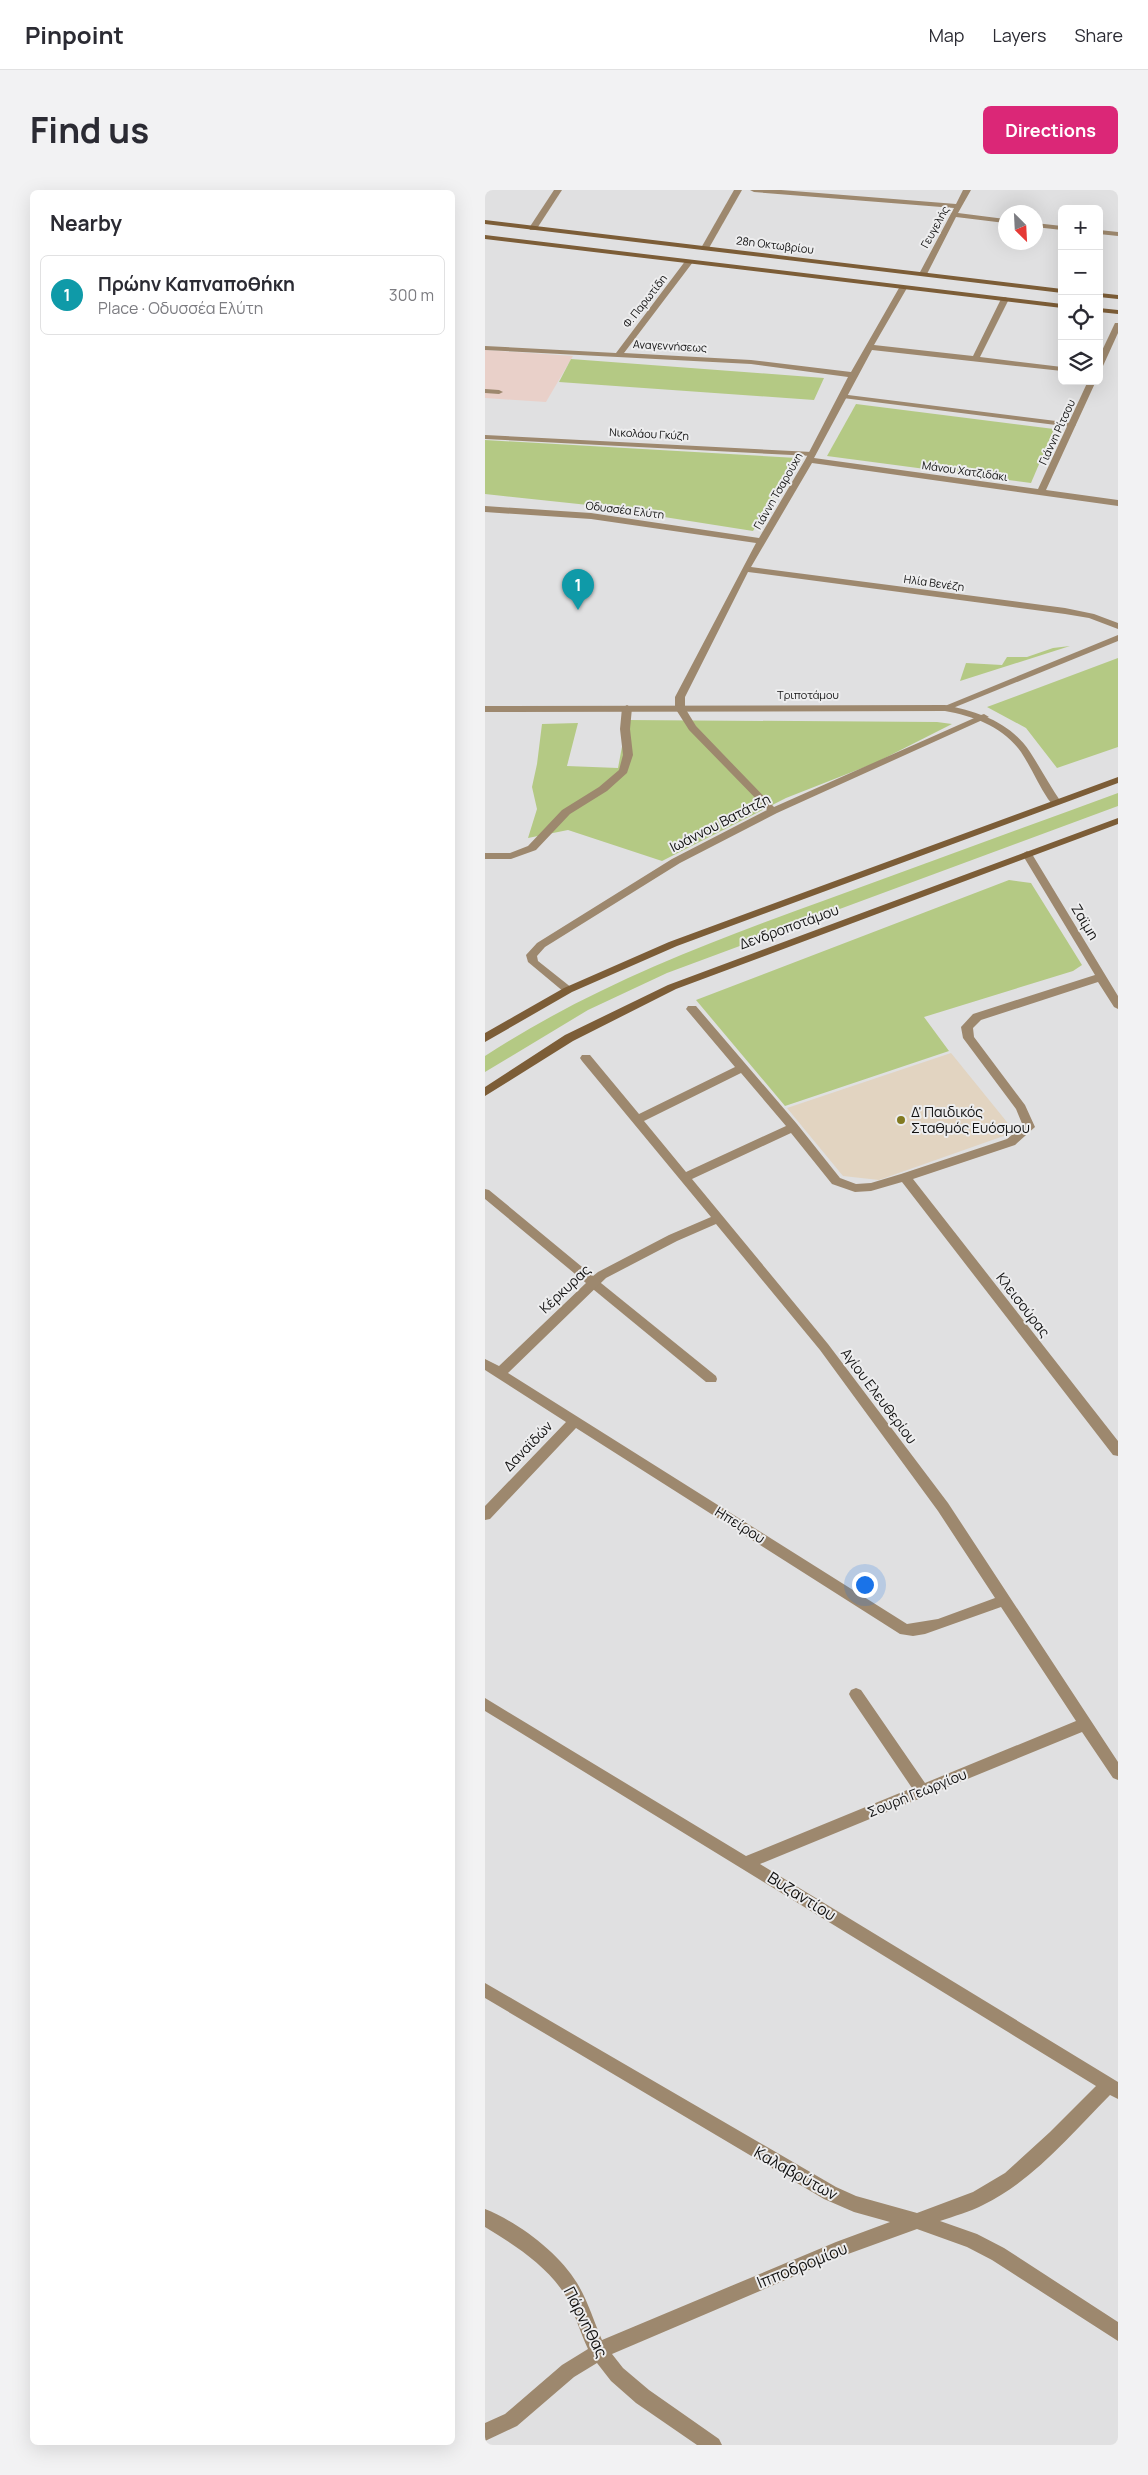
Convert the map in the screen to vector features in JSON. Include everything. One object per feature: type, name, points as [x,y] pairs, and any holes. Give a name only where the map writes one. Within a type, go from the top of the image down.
[{"type":"main road","name":"28η Οκτωβρίου","points":[[485,222],[1058,291]]},
{"type":"main road","name":"28η Οκτωβρίου","points":[[485,237],[1058,306]]},
{"type":"main road","points":[[1103,295],[1118,297]]},
{"type":"main road","points":[[1103,310],[1118,312]]},
{"type":"main road","name":"Δενδροποτάμου","points":[[485,1038],[568,990],[622,964],[708,930],[1118,780]]},
{"type":"main road","name":"Δενδροποτάμου","points":[[485,1092],[569,1038],[672,987],[1118,821]]},
{"type":"street","points":[[533,228],[558,190]]},
{"type":"street","points":[[705,248],[737,190]]},
{"type":"street","points":[[754,190],[959,206]]},
{"type":"street","name":"Γευγελής","points":[[923,274],[967,190]]},
{"type":"street","points":[[954,215],[998,220]]},
{"type":"street","points":[[1043,226],[1058,228]]},
{"type":"street","points":[[1103,232],[1118,234]]},
{"type":"street","name":"Φ. Παρωτίδη","points":[[618,355],[689,262]]},
{"type":"street","name":"Γιάννη Τσαρούχη","points":[[680,708],[681,692],[745,569],[811,457],[853,375],[903,288]]},
{"type":"street","points":[[976,358],[1005,299]]},
{"type":"street","points":[[1103,357],[1118,325]]},
{"type":"street","points":[[870,347],[1058,368]]},
{"type":"street","name":"Αναγεννήσεως","points":[[485,348],[771,364],[853,375]]},
{"type":"street","name":"Γιάννη Ρίτσου","points":[[1041,493],[1090,385]]},
{"type":"street","points":[[485,391],[499,392]]},
{"type":"street","points":[[843,396],[1072,425]]},
{"type":"street","name":"Νικολάου Γκύζη","points":[[485,437],[811,457]]},
{"type":"street","name":"Μάνου Χατζιδάκι","points":[[811,457],[1041,493],[1118,503]]},
{"type":"street","points":[[485,518],[487,510]]},
{"type":"street","name":"Οδυσσέα Ελύτη","points":[[487,510],[600,518],[762,541]]},
{"type":"street","name":"Ηλία Βενέζη","points":[[745,569],[1065,611],[1091,616],[1118,626]]},
{"type":"street","name":"Τριποτάμου","points":[[485,709],[945,708],[1118,638]]},
{"type":"street","points":[[485,856],[511,856],[532,848],[566,812],[603,789],[624,771],[628,755],[625,729],[627,708]]},
{"type":"street","points":[[680,708],[695,731],[773,811]]},
{"type":"street","points":[[945,708],[971,712],[985,717],[996,724],[1025,751],[1056,802]]},
{"type":"street","name":"Ιωάννου Βατάτζη","points":[[568,990],[533,962],[531,955],[537,948],[669,865],[773,811],[985,717]]},
{"type":"street","name":"Ζαϊμη","points":[[1027,854],[1118,1005]]},
{"type":"street","points":[[691,1009],[837,1181],[855,1188],[871,1187],[1011,1142],[1029,1127],[1021,1108],[969,1038],[967,1027],[977,1018],[1101,977]]},
{"type":"street","name":"Αγίου Ελευθερίου","points":[[586,1058],[825,1347],[943,1506],[1118,1774]]},
{"type":"street","points":[[637,1120],[742,1068]]},
{"type":"street","points":[[685,1178],[793,1127]]},
{"type":"street","name":"Κλεισούρας","points":[[905,1177],[1118,1451]]},
{"type":"street","points":[[485,1194],[711,1379]]},
{"type":"street","name":"Κέρκυρας","points":[[500,1373],[592,1282],[673,1238],[718,1219]]},
{"type":"street","name":"Ηπείρου","points":[[485,1364],[905,1630],[911,1632],[1004,1600]]},
{"type":"street","name":"Δαναϊδών","points":[[485,1515],[575,1421]]},
{"type":"street","points":[[857,1694],[922,1791]]},
{"type":"street","name":"Βυζαντίου","points":[[485,1704],[747,1862],[1113,2088]]},
{"type":"street","name":"Σουρή Γεωργίου","points":[[747,1862],[1085,1724]]},
{"type":"street","name":"Καλαβρύτων","points":[[485,1990],[829,2193],[854,2204],[917,2221],[971,2240],[998,2254],[1118,2332]]},
{"type":"street","name":"Ιπποδρομίου","points":[[485,2432],[511,2420],[568,2371],[599,2351],[667,2320],[827,2254],[960,2207],[1002,2186],[1113,2088]]},
{"type":"street","name":"Πάρνηθας","points":[[485,2217],[538,2252],[563,2278],[572,2292],[599,2351],[612,2369],[633,2388],[713,2445]]},
{"type":"shaded area","points":[[485,350],[573,356],[546,402],[485,398]]},
{"type":"shaded area","name":"Δ' Παιδικός Σταθμός Ευόσμου","points":[[951,1053],[1015,1132],[879,1180],[843,1176],[787,1108]]},
{"type":"green space","points":[[571,359],[824,378],[814,400],[559,382]]},
{"type":"green space","points":[[856,404],[1054,429],[1031,483],[827,456]]},
{"type":"green space","points":[[485,440],[797,458],[753,531],[588,505],[485,494]]},
{"type":"green space","points":[[1070,646],[960,681],[966,663],[1002,665],[1007,657],[1027,657],[1053,648]]},
{"type":"green space","points":[[1118,658],[1118,747],[1057,768],[1026,728],[987,707]]},
{"type":"green space","points":[[627,720],[937,722],[952,724],[875,763],[786,798],[662,861],[568,830],[528,838],[537,809],[532,787],[542,724],[578,723],[567,766],[618,768]]},
{"type":"green space","points":[[1118,793],[1118,806],[667,973],[588,1010],[485,1072],[485,1056],[567,1008],[653,967],[786,914]]},
{"type":"green space","points":[[1009,880],[1031,883],[1082,965],[1073,971],[924,1017],[949,1051],[785,1106],[696,1000]]},
{"type":"place","name":"Πρώην Καπναποθήκη","points":[[578,610]]},
{"type":"place","name":"Δ' Παιδικός Σταθμός Ευόσμου","points":[[901,1120]]}]
